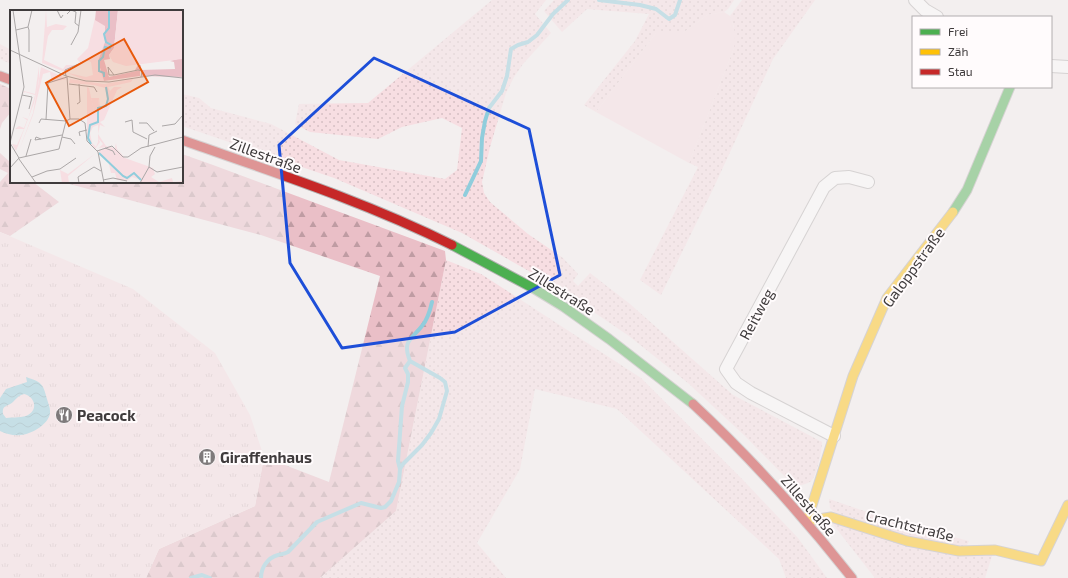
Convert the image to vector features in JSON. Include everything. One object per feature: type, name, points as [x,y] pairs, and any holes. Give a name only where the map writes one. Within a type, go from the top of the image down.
[{"type":"main road","points":[[0,76],[10,80]]},
{"type":"main road","name":"Galoppstraße","points":[[806,521],[853,376],[887,298],[946,222],[966,190],[1010,88]]},
{"type":"main road","name":"Zillestraße","points":[[183,140],[344,198],[456,247],[532,288],[592,326],[691,402],[743,452],[806,521],[852,578]]},
{"type":"main road","name":"Crachtstraße","points":[[806,521],[831,517],[907,541],[959,551],[995,550],[1042,561],[1068,505]]},
{"type":"street","points":[[915,0],[924,10],[935,16]]},
{"type":"street","points":[[1052,66],[1068,67]]},
{"type":"street","name":"Reitweg","points":[[834,436],[751,393],[736,383],[726,369],[824,187],[835,178],[849,177],[868,182]]},
{"type":"highlighted area","points":[[374,58],[529,129],[560,275],[455,332],[342,348],[290,263],[279,145]]},
{"type":"green space","points":[[492,0],[546,0],[535,14],[551,33],[523,64],[506,93],[490,147],[482,182],[484,193],[490,202],[528,234],[563,258],[578,274],[573,281],[578,286],[590,273],[630,304],[733,395],[822,442],[820,456],[812,480],[808,483],[794,486],[745,436],[688,383],[629,336],[557,287],[462,233],[334,178],[183,126],[183,94],[199,98],[211,108],[271,124],[339,160],[445,179],[457,170],[462,128],[442,118],[402,127],[378,139],[310,132],[295,124],[299,104],[368,103]]},
{"type":"green space","points":[[554,0],[734,0],[724,12],[707,15],[683,33],[656,33],[596,112],[584,105],[635,41],[649,14],[587,9],[562,32],[544,11]]},
{"type":"green space","points":[[742,0],[815,0],[773,59],[713,189],[661,295],[640,280],[698,167],[689,163],[734,48],[734,27],[730,16]]},
{"type":"green space","points":[[724,12],[730,16],[733,24],[735,32],[734,48],[689,163],[596,112],[656,33],[683,33],[707,15]]},
{"type":"green space","points":[[0,44],[10,49],[10,64],[0,59]]},
{"type":"green space","points":[[0,84],[10,89],[10,113],[2,123],[0,129]]},
{"type":"green space","points":[[0,153],[10,162],[10,183],[34,183],[59,202],[10,236],[0,232],[0,182],[8,173],[0,169]]},
{"type":"green space","points":[[183,154],[445,251],[446,260],[396,511],[320,578],[146,578],[159,549],[255,506],[264,457],[329,482],[380,276],[261,235],[66,183],[183,183]]},
{"type":"green space","points":[[0,232],[133,289],[215,353],[250,415],[264,457],[255,506],[159,549],[146,578],[0,578]]},
{"type":"green space","points":[[446,260],[481,274],[641,378],[743,480],[798,538],[827,578],[786,578],[779,559],[617,409],[535,389],[520,469],[477,543],[506,578],[320,578],[396,511]]},
{"type":"green space","points":[[829,499],[899,523],[969,541],[966,547],[925,542],[834,512],[830,508]]},
{"type":"green space","points":[[832,523],[993,553],[985,578],[875,578]]},
{"type":"water","points":[[26,377],[35,380],[43,386],[50,410],[47,420],[44,424],[30,433],[13,435],[0,431],[0,398],[6,389],[27,382]],"holes":[[[24,394],[33,400],[34,403],[31,412],[23,417],[6,418],[3,414],[4,407],[11,404],[18,397]]]},
{"type":"waterway","points":[[465,195],[481,161],[482,138],[485,121],[489,108],[502,91],[507,76],[511,49],[528,42],[537,35],[553,14],[568,0]]},
{"type":"waterway","points":[[599,0],[640,5],[656,9],[669,19],[675,15],[680,0]]},
{"type":"waterway","points":[[261,578],[265,564],[274,556],[288,552],[317,522],[361,503],[381,508],[385,507],[391,501],[399,482],[400,469],[431,433],[439,419],[447,391],[445,382],[410,361],[407,349],[407,345],[411,338],[426,321],[432,302]]},
{"type":"waterway","points":[[400,469],[398,461],[402,406],[408,382],[408,374],[405,368],[410,361]]},
{"type":"waterway","points":[[191,578],[202,575],[210,578]]},
{"type":"traffic: fast","points":[[953,212],[967,190],[1010,88]]},
{"type":"traffic: fast","points":[[452,245],[533,288],[564,307],[609,339],[693,404]]},
{"type":"traffic: slow","points":[[807,521],[853,376],[887,298],[953,212]]},
{"type":"traffic: slow","points":[[807,521],[831,517],[907,541],[959,551],[995,550],[1041,561],[1068,505]]},
{"type":"traffic: jam","points":[[0,76],[10,80]]},
{"type":"traffic: jam","points":[[183,140],[353,201],[419,229],[452,245]]},
{"type":"traffic: jam","points":[[693,404],[776,488],[815,532],[852,578]]},
{"type":"place","name":"Peacock","points":[[64,415]]},
{"type":"place","name":"Giraffenhaus","points":[[207,457]]}]
